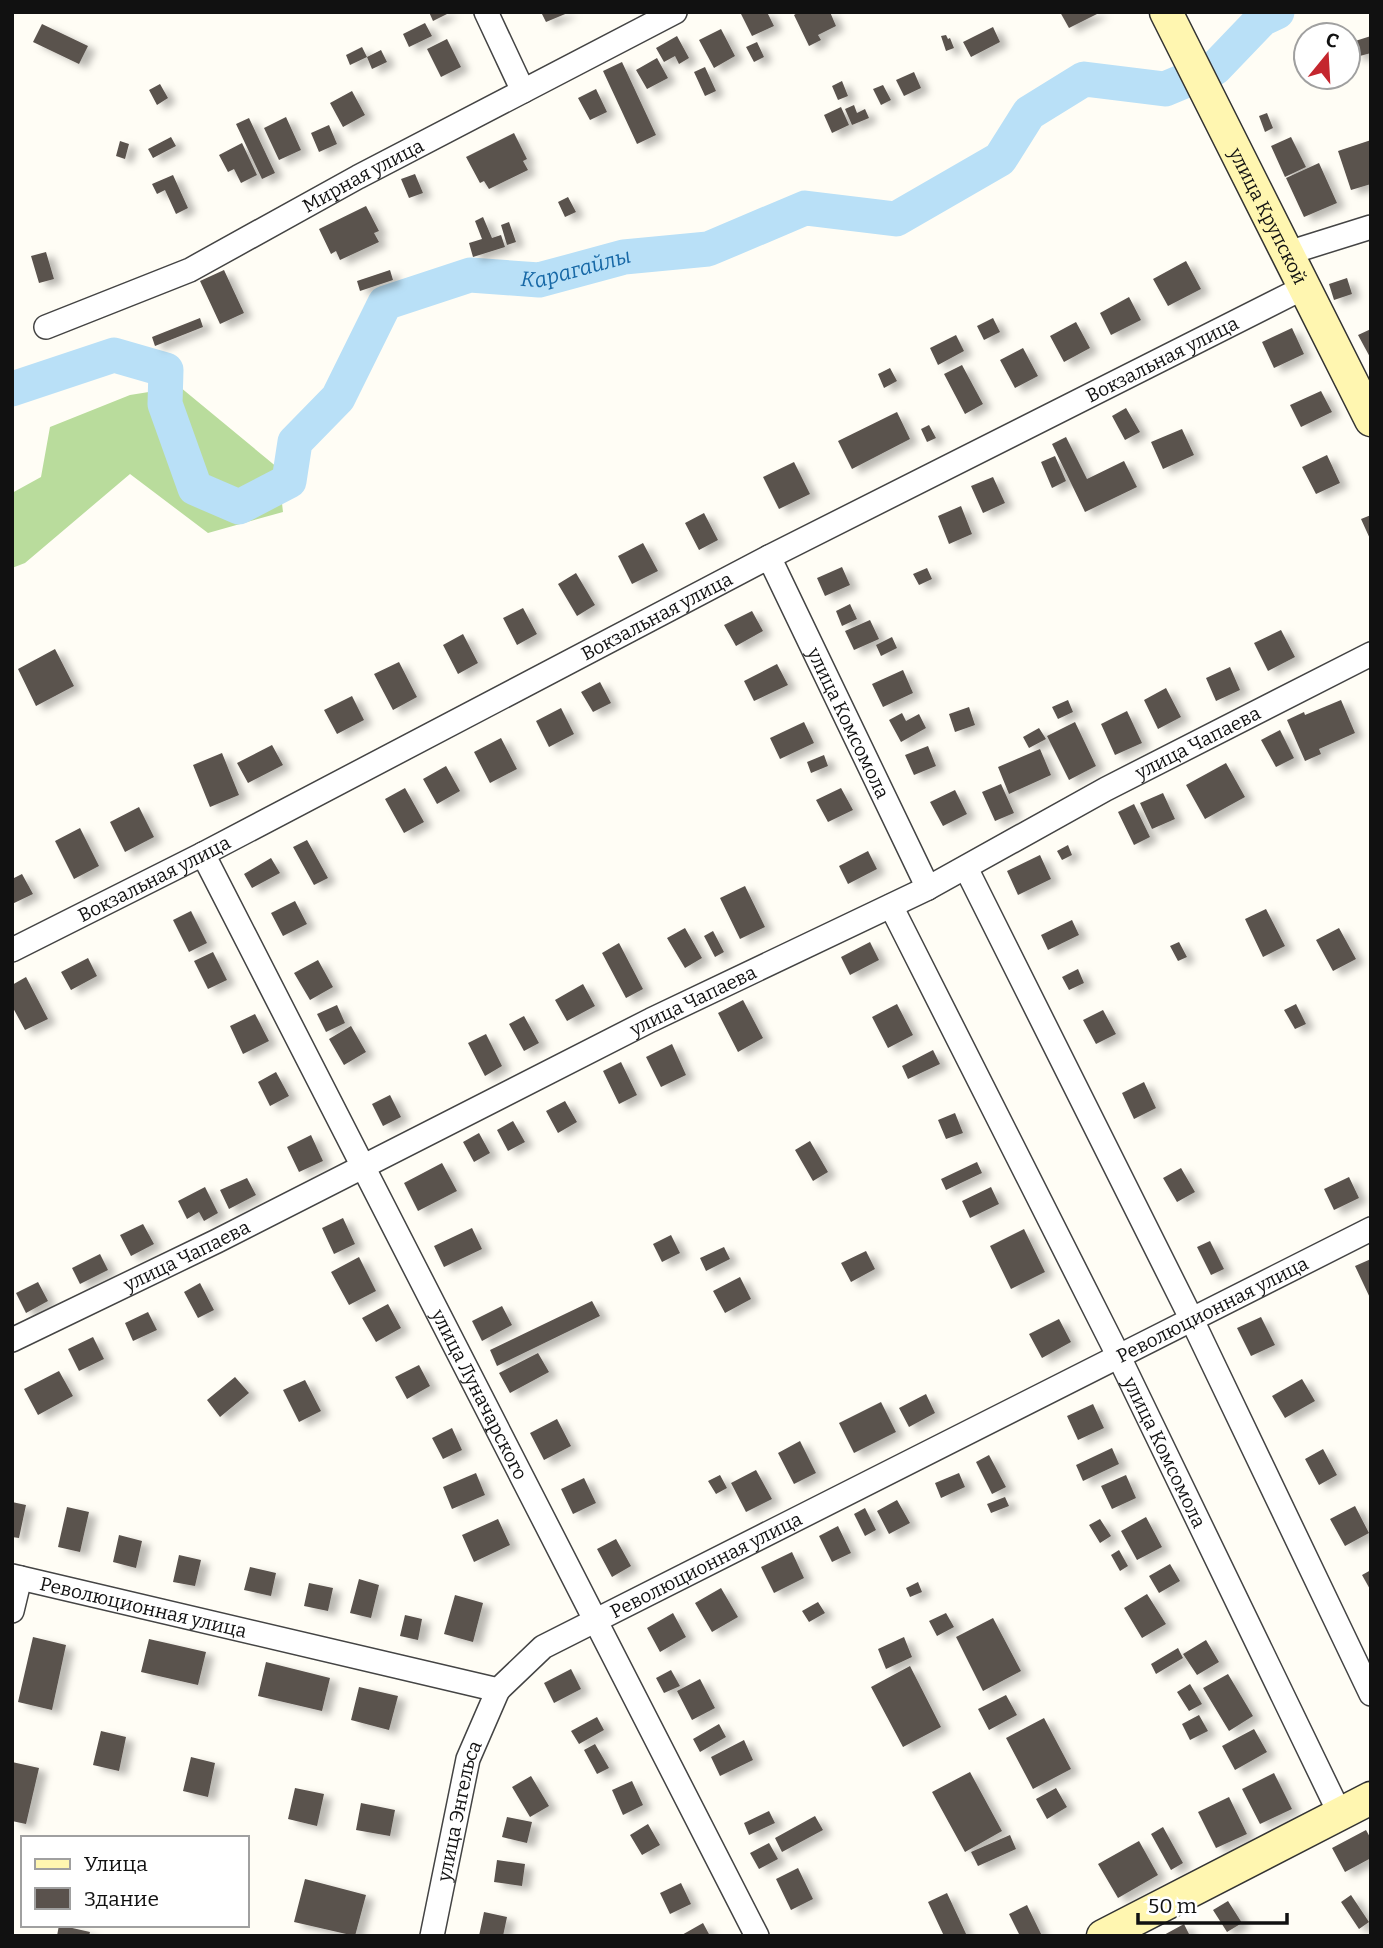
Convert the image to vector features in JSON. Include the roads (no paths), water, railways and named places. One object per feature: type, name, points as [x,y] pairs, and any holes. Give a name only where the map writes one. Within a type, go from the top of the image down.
[{"type":"main road","name":"улица Крупской","points":[[1170,19],[1371,420]]},
{"type":"main road","points":[[1103,1936],[1371,1798]]},
{"type":"street","points":[[486,12],[523,91]]},
{"type":"street","name":"Мирная улица","points":[[46,327],[190,270],[358,177],[675,12]]},
{"type":"street","points":[[1288,253],[1371,227]]},
{"type":"street","name":"Вокзальная улица","points":[[12,950],[203,854],[769,557],[1305,287]]},
{"type":"street","name":"улица Комсомола","points":[[769,557],[928,888]]},
{"type":"street","name":"улица Чапаева","points":[[12,1340],[217,1241],[651,1020],[928,888],[1106,789],[1371,654]]},
{"type":"street","name":"улица Луначарского","points":[[203,854],[365,1165],[594,1621],[757,1936]]},
{"type":"street","points":[[966,868],[1192,1320],[1371,1694]]},
{"type":"street","name":"улица Комсомола","points":[[891,906],[1119,1357],[1340,1814]]},
{"type":"street","name":"Революционная улица","points":[[16,1577],[498,1690],[543,1647],[1371,1229]]},
{"type":"street","points":[[12,1611],[16,1577]]},
{"type":"street","name":"улица Энгельса","points":[[432,1936],[468,1759],[498,1690]]},
{"type":"waterway","name":"Карагайлы","points":[[12,389],[114,355],[166,370],[165,404],[195,488],[239,507],[289,481],[295,442],[338,398],[385,303],[470,275],[539,280],[624,257],[708,249],[805,208],[896,219],[1000,159],[1029,113],[1084,79],[1165,89],[1215,68],[1262,19],[1277,12]]}]
